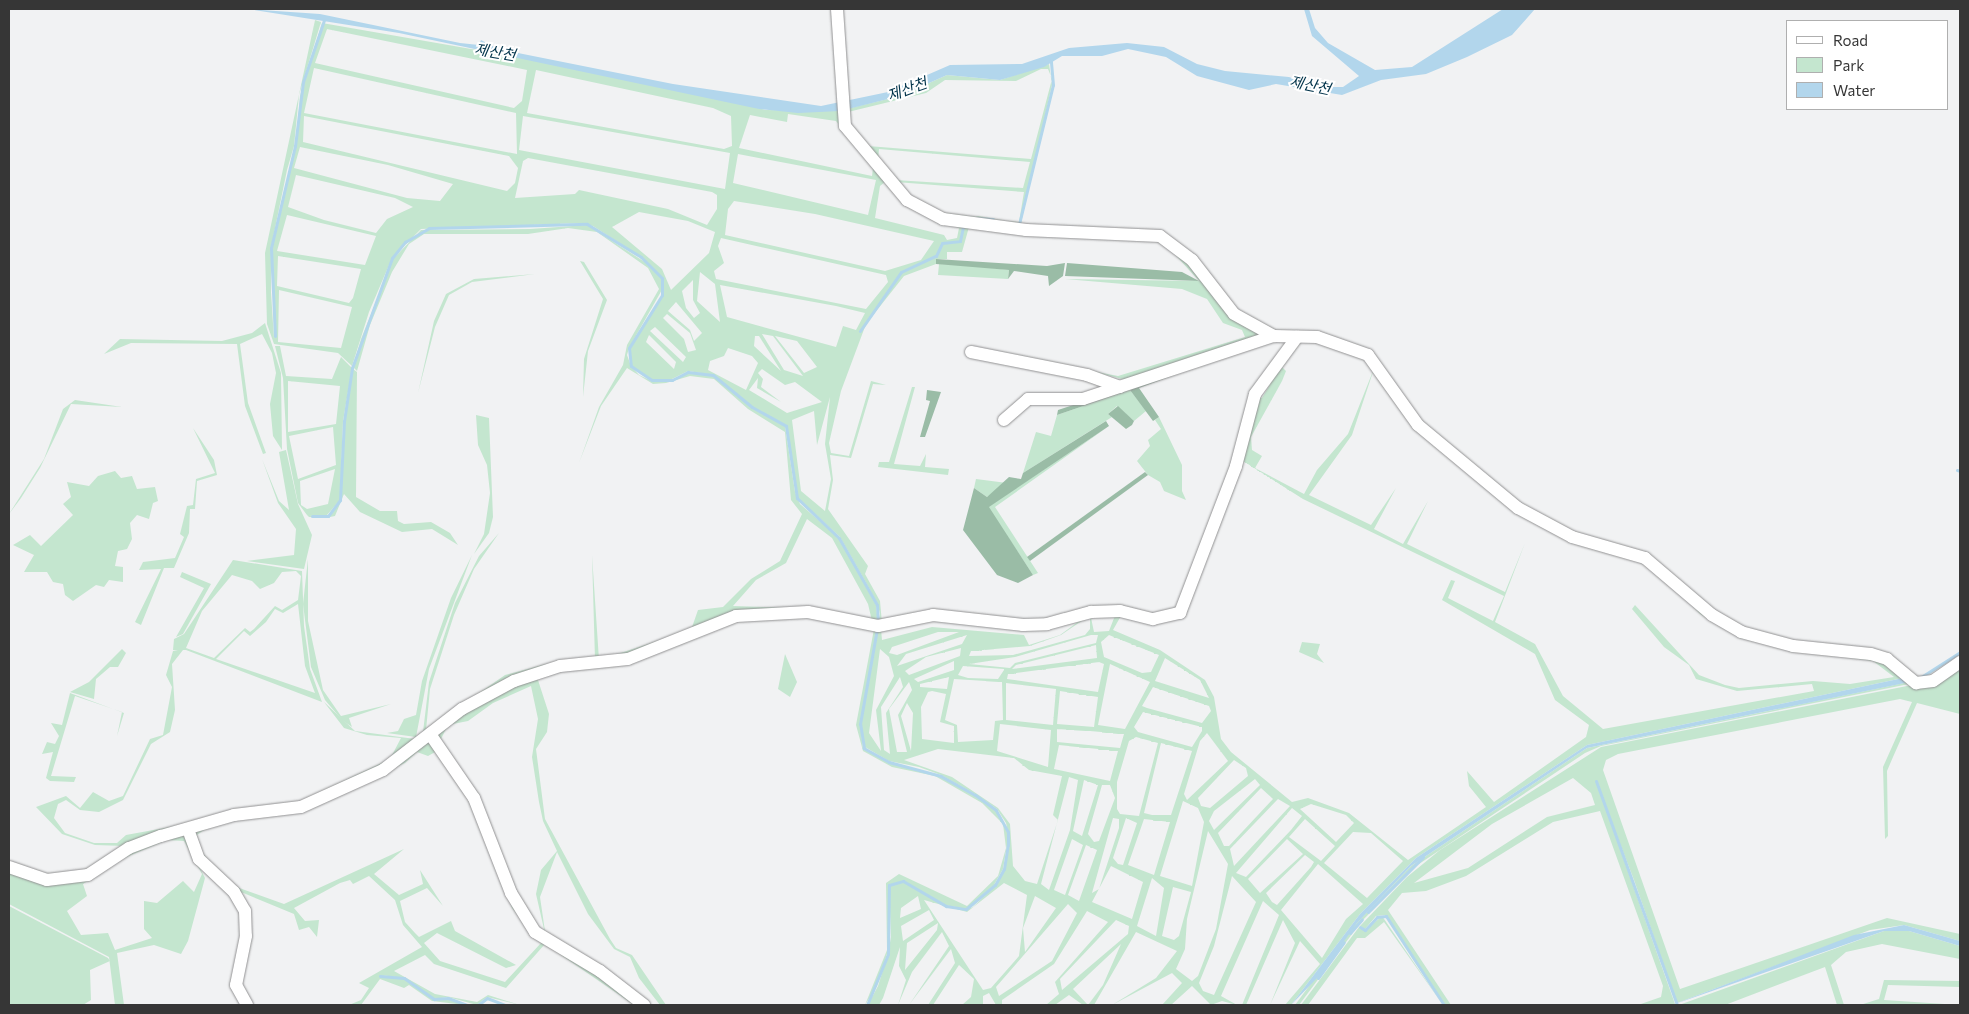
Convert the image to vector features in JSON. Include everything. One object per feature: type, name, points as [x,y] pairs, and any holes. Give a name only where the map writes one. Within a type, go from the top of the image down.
[{"type":"street","points":[[837,9],[845,126],[907,200],[943,219],[1026,230],[1160,236],[1192,260],[1234,314],[1274,336]]},
{"type":"street","points":[[1004,420],[1028,399],[1083,399],[1274,336],[1316,337],[1368,355],[1418,424],[1504,498],[1552,529],[1645,558],[1712,615],[1741,632],[1793,646],[1871,654],[1887,659],[1916,683],[1934,681],[1960,662]]},
{"type":"street","points":[[9,867],[47,880],[88,875],[128,848],[189,832],[234,815],[284,812],[312,803],[383,770],[479,698],[530,674],[560,666],[628,659],[744,615],[830,614],[878,626],[932,616],[1023,625],[1048,624],[1091,612],[1120,611],[1153,619],[1180,614],[1236,466],[1255,394],[1297,337]]},
{"type":"street","points":[[972,352],[1087,375],[1120,386]]},
{"type":"street","points":[[430,734],[474,798],[511,893],[535,932],[600,971],[644,1005]]},
{"type":"street","points":[[189,832],[199,859],[230,887],[245,911],[246,936],[236,985],[247,1005]]},
{"type":"green space","points":[[315,20],[321,22],[299,95],[294,146],[287,170],[271,248],[274,339],[272,248],[296,146],[300,96],[322,23],[592,70],[766,110],[840,111],[848,133],[900,195],[885,182],[880,186],[875,218],[944,235],[947,240],[957,238],[959,228],[925,216],[909,202],[928,215],[958,223],[1064,235],[969,227],[962,252],[947,252],[947,259],[936,259],[936,264],[904,276],[866,324],[841,391],[829,443],[831,453],[849,456],[871,381],[886,385],[873,384],[851,458],[830,455],[833,480],[828,509],[868,566],[865,574],[880,601],[882,623],[938,613],[1028,623],[944,614],[878,624],[817,611],[741,614],[620,660],[562,665],[524,674],[480,695],[429,731],[423,732],[429,682],[455,603],[479,556],[499,533],[474,569],[454,615],[430,689],[426,730],[505,675],[546,664],[595,660],[592,555],[599,660],[691,630],[698,610],[723,607],[751,579],[780,561],[802,514],[791,500],[785,432],[748,409],[714,379],[690,376],[666,383],[653,384],[627,368],[601,406],[579,463],[599,407],[623,365],[627,345],[659,289],[648,268],[597,232],[568,228],[528,234],[424,234],[409,244],[392,272],[370,325],[357,371],[353,367],[361,339],[393,259],[421,230],[530,229],[587,225],[648,264],[661,278],[663,288],[629,348],[627,355],[631,366],[639,375],[652,381],[672,380],[688,372],[713,376],[752,408],[785,426],[795,492],[800,504],[839,538],[876,605],[878,623],[880,614],[878,605],[840,537],[798,498],[786,425],[753,407],[714,375],[688,371],[672,379],[653,380],[632,366],[630,349],[662,295],[664,288],[663,278],[641,257],[593,226],[580,223],[421,229],[392,258],[369,312],[352,366],[338,353],[274,344],[267,324],[265,253]],"holes":[[[327,29],[527,70],[522,101],[514,108],[315,63]],[[314,68],[516,113],[517,154],[304,113]],[[536,70],[713,108],[731,116],[732,146],[724,149],[527,113]],[[788,114],[836,121],[873,168],[872,176],[739,148],[750,115],[787,122]],[[304,116],[509,156],[518,168],[515,183],[507,191],[303,142]],[[523,116],[730,153],[725,189],[519,150]],[[300,147],[388,165],[453,184],[440,201],[407,198],[294,168]],[[738,154],[876,180],[868,215],[733,183]],[[528,158],[712,192],[717,195],[717,209],[707,225],[668,209],[579,190],[575,194],[515,198],[523,161]],[[296,175],[395,198],[413,207],[387,219],[376,233],[324,220],[288,207]],[[734,201],[815,214],[934,241],[921,260],[885,271],[725,235],[728,209]],[[639,212],[688,221],[715,232],[709,253],[671,290],[662,269],[612,227]],[[287,215],[376,236],[365,265],[277,251]],[[721,238],[886,275],[888,282],[866,309],[716,279],[714,271],[724,263],[718,246]],[[278,256],[361,269],[353,298],[349,303],[277,286]],[[700,272],[715,284],[720,322],[697,301]],[[693,280],[693,300],[700,313],[694,318],[686,308],[682,291]],[[720,285],[865,313],[856,330],[843,326],[836,347],[727,317]],[[279,290],[352,307],[341,348],[278,342]],[[676,302],[702,333],[694,341],[690,330],[668,311]],[[667,314],[690,333],[696,350],[688,352],[684,339],[663,318]],[[655,327],[686,357],[683,362],[650,331]],[[762,334],[773,336],[803,376],[784,370]],[[649,335],[676,362],[674,369],[646,342]],[[755,336],[759,336],[781,371],[754,346]],[[775,336],[797,341],[817,367],[804,373]],[[728,348],[752,356],[758,363],[746,390],[708,370],[710,361],[724,356]],[[762,369],[785,385],[795,382],[822,402],[787,413],[749,390],[758,378],[757,388],[781,402],[761,387],[763,379],[758,373]],[[830,397],[825,444],[831,479],[825,511],[801,491],[792,420],[814,411],[817,445]],[[807,519],[832,538],[868,604],[872,621],[822,609],[733,606],[756,580],[786,563]]]},
{"type":"green space","points":[[1049,64],[1051,76],[1048,69],[1041,69],[1016,81],[945,80],[926,93],[848,112],[846,119],[868,146],[1031,159],[1051,81],[1052,85],[1021,223],[1003,220],[1019,222],[1024,192],[896,182],[907,195],[936,212],[976,217],[967,220],[945,218],[917,205],[886,175],[844,119],[846,109],[900,96],[947,75],[1000,80]],"holes":[[[879,149],[1030,162],[1023,188],[895,180],[878,160]]]},
{"type":"green space","points":[[1161,239],[1263,334],[1126,380],[1092,371],[1118,376],[1245,337],[1242,330],[1223,323],[1207,299],[1182,289],[1065,279],[1199,281]]},
{"type":"green space","points":[[936,259],[1047,266],[1065,263],[1063,276],[1049,286],[1048,276],[1014,271],[1008,279],[1009,270],[936,264]]},
{"type":"green space","points":[[580,261],[584,262],[607,300],[588,351],[583,397],[584,359],[603,299]]},
{"type":"green space","points":[[1067,263],[1182,272],[1199,281],[1065,276]]},
{"type":"green space","points":[[939,264],[1009,270],[1008,279],[938,275]]},
{"type":"green space","points":[[535,274],[472,282],[449,295],[435,327],[418,393],[434,321],[446,294],[474,279]]},
{"type":"green space","points":[[265,323],[281,373],[282,450],[273,436],[270,404],[276,373],[272,353],[262,334],[240,344],[248,403],[266,453],[263,454],[245,406],[237,344],[131,343],[104,354],[120,339],[222,341],[252,333]]},
{"type":"green space","points":[[1256,345],[1139,388],[1159,417],[1153,421],[1130,390],[1057,415],[1058,410]]},
{"type":"green space","points":[[275,346],[280,346],[286,376],[332,379],[341,357],[352,368],[343,421],[340,500],[327,515],[309,516],[328,516],[341,500],[344,421],[353,369],[357,372],[356,497],[380,511],[397,511],[398,521],[404,524],[431,522],[450,533],[458,545],[432,529],[402,532],[360,512],[344,494],[335,516],[325,518],[309,517],[298,503],[287,449],[283,378]],"holes":[[[288,381],[340,386],[336,424],[288,432]],[[333,427],[336,465],[298,479],[289,436]],[[335,469],[328,504],[307,509],[301,505],[300,481]]]},
{"type":"green space","points":[[1281,366],[1286,371],[1282,381],[1251,437],[1252,450],[1262,456],[1255,468],[1304,494],[1317,470],[1348,434],[1375,366],[1352,435],[1309,495],[1371,525],[1396,488],[1374,529],[1403,544],[1428,501],[1407,544],[1505,592],[1525,543],[1495,622],[1535,644],[1563,696],[1603,729],[1814,691],[1812,684],[1737,691],[1696,679],[1689,665],[1664,647],[1632,609],[1635,605],[1699,675],[1725,685],[1739,688],[1813,681],[1850,684],[1894,677],[1873,661],[1785,649],[1740,638],[1700,614],[1662,573],[1703,611],[1732,629],[1788,647],[1873,657],[1891,666],[1903,678],[1587,745],[1416,858],[1360,914],[1291,1005],[1285,1005],[1320,964],[1300,941],[1270,1005],[1295,943],[1283,920],[1246,1005],[1242,1005],[1279,915],[1263,901],[1221,996],[1237,1005],[1222,1001],[1211,1005],[1192,986],[1171,1005],[1162,1005],[1182,983],[1172,973],[1112,1005],[1156,978],[1177,951],[1136,932],[1094,1005],[1088,1005],[1083,1005],[1069,995],[1055,1005],[1046,1005],[1059,994],[1055,982],[1108,922],[1087,911],[1054,964],[1002,1000],[1002,1005],[996,1005],[989,993],[983,996],[983,1005],[962,1005],[971,997],[974,979],[959,965],[933,1005],[928,1005],[955,963],[951,949],[909,1005],[949,946],[942,932],[912,972],[898,1005],[906,980],[899,966],[900,947],[883,998],[879,1005],[868,1005],[878,986],[888,954],[891,937],[889,885],[903,882],[945,906],[924,900],[983,990],[991,988],[1019,956],[1027,895],[1004,883],[967,912],[947,906],[966,910],[973,907],[995,886],[1005,869],[1009,845],[1006,823],[997,809],[975,794],[941,775],[919,767],[889,761],[865,747],[861,724],[877,628],[860,724],[863,748],[889,763],[941,776],[975,795],[996,810],[1004,824],[1007,832],[1007,845],[1003,869],[994,885],[966,909],[946,905],[903,881],[888,885],[890,937],[887,954],[877,986],[865,1005],[887,950],[886,883],[899,874],[967,906],[998,876],[1006,848],[1003,824],[982,803],[935,776],[892,767],[863,751],[856,725],[874,629],[867,624],[897,624],[881,629],[882,640],[932,627],[1024,635],[1029,645],[1060,635],[1090,613],[1094,632],[1109,631],[1116,613],[1122,614],[1113,630],[1160,650],[1205,680],[1214,697],[1221,739],[1231,752],[1292,802],[1308,798],[1349,813],[1408,860],[1486,807],[1469,786],[1467,771],[1494,802],[1586,737],[1589,725],[1555,700],[1535,654],[1442,600],[1451,580],[1455,581],[1448,598],[1493,621],[1504,596],[1303,499],[1240,459],[1255,399],[1262,398]],"holes":[[[1086,618],[1090,618],[1090,629],[1085,635],[1013,655],[969,656],[971,651],[1030,646],[1061,635]],[[938,632],[959,632],[897,655],[889,653],[892,647]],[[967,635],[962,644],[897,666],[906,654]],[[1091,635],[1098,635],[1096,643],[1015,663],[1010,668],[969,664],[1015,657]],[[1109,635],[1159,655],[1151,672],[1142,673],[1104,657],[1101,642]],[[1096,645],[1097,658],[1012,669],[1016,665]],[[961,648],[960,656],[909,675],[905,671],[926,657]],[[880,649],[889,657],[894,676],[876,710],[881,751],[869,733]],[[1165,658],[1200,680],[1209,698],[1155,681]],[[954,661],[954,670],[918,682],[914,679]],[[1099,662],[1104,664],[1098,692],[1007,679],[1008,674]],[[1110,664],[1150,682],[1125,729],[1098,725]],[[963,666],[1004,669],[998,679],[968,678],[958,675]],[[900,677],[903,687],[886,713],[890,754],[884,750],[881,707]],[[949,677],[947,689],[920,687],[920,684]],[[954,679],[1002,682],[1003,720],[995,721],[993,740],[958,742],[957,725],[945,720]],[[909,682],[912,690],[898,715],[907,752],[897,752],[889,709]],[[1006,683],[1056,689],[1053,725],[1006,720]],[[1153,687],[1209,706],[1211,711],[1202,723],[1142,706]],[[1060,691],[1098,697],[1094,727],[1057,724]],[[928,692],[946,694],[940,722],[954,726],[954,743],[922,739],[921,707]],[[907,703],[913,713],[911,751],[901,716]],[[1143,712],[1202,727],[1202,731],[1192,747],[1138,732],[1134,727]],[[1000,724],[1051,730],[1048,767],[997,751]],[[1057,729],[1090,731],[1124,734],[1120,748],[1057,742]],[[1207,733],[1228,761],[1187,800],[1184,794],[1200,741]],[[1136,737],[1158,743],[1139,816],[1120,814],[1117,809],[1117,782],[1129,741]],[[1161,743],[1192,751],[1171,815],[1144,813]],[[1059,745],[1118,751],[1110,781],[1054,769]],[[938,749],[1014,758],[1029,770],[1062,776],[1053,815],[1058,820],[1069,777],[1078,780],[1070,830],[1049,890],[1041,884],[1057,824],[1037,884],[1025,881],[1013,866],[1010,824],[998,808],[952,777],[904,760]],[[1234,760],[1246,768],[1248,776],[1210,808],[1201,806],[1198,798]],[[1255,779],[1260,785],[1214,830],[1209,821],[1214,811]],[[1084,780],[1098,785],[1082,836],[1073,831]],[[1102,785],[1110,785],[1115,798],[1099,841],[1094,842],[1088,834]],[[1261,788],[1273,799],[1229,846],[1224,846],[1218,833]],[[1278,799],[1290,806],[1234,866],[1230,849]],[[1183,801],[1198,808],[1204,822],[1192,886],[1160,876]],[[1311,804],[1346,815],[1354,823],[1336,842],[1300,809]],[[1292,808],[1302,816],[1291,830],[1246,877],[1236,873]],[[1113,818],[1119,819],[1119,828],[1099,888],[1111,866],[1143,882],[1132,919],[1092,902],[1099,889],[1092,893]],[[1126,818],[1137,823],[1123,865],[1118,864],[1113,858]],[[1144,819],[1170,822],[1154,875],[1128,865]],[[1305,819],[1335,846],[1321,861],[1289,837]],[[1208,831],[1228,864],[1216,929],[1198,976],[1192,981],[1176,969],[1185,949],[1187,919]],[[1353,832],[1371,833],[1403,861],[1367,898],[1324,863]],[[1072,839],[1083,845],[1065,895],[1054,890]],[[1287,839],[1303,854],[1260,893],[1248,879]],[[1086,845],[1097,850],[1079,901],[1068,895]],[[1305,855],[1314,862],[1277,905],[1272,902],[1266,893]],[[1318,864],[1363,904],[1346,919],[1322,958],[1281,910]],[[1232,876],[1256,902],[1214,995],[1203,991],[1199,983],[1214,946]],[[1152,878],[1164,888],[1156,936],[1137,926]],[[1173,887],[1191,892],[1179,936],[1174,940],[1162,936]],[[918,896],[921,909],[900,918],[901,908]],[[1035,896],[1056,908],[1025,952],[1023,928]],[[1068,904],[1077,913],[1052,961],[999,996],[996,987]],[[929,910],[934,920],[903,941],[901,926]],[[1116,920],[1129,926],[1128,934],[1062,990],[1060,979]],[[938,923],[937,930],[905,970],[907,943]],[[1121,944],[1103,985],[1088,1005],[1073,989]]]},
{"type":"green space","points":[[912,387],[915,387],[894,464],[920,466],[926,454],[925,467],[949,469],[948,475],[878,467],[879,462],[889,462]]},
{"type":"green space","points":[[927,390],[941,392],[925,437],[920,437],[930,401],[926,400]]},
{"type":"green space","points":[[1130,390],[1146,411],[1134,421],[1117,406],[1108,414],[1112,417],[1023,473],[1036,432],[1051,436],[1057,415]]},
{"type":"green space","points":[[75,400],[122,407],[71,404],[40,468],[9,514],[44,459],[63,409]]},
{"type":"green space","points":[[1118,406],[1134,421],[1126,429],[1108,414]]},
{"type":"green space","points":[[476,415],[489,418],[493,517],[489,533],[474,554],[484,534],[490,493],[487,465],[478,445]]},
{"type":"green space","points":[[1159,417],[1182,465],[1182,491],[1186,500],[1164,491],[1160,482],[1148,475],[1137,461],[1150,446],[1148,440],[1161,429],[1155,420]]},
{"type":"green space","points":[[1106,421],[1109,426],[989,507],[1033,575],[1018,583],[997,575],[963,530],[974,488],[987,497],[1009,477],[1021,479],[1023,473]]},
{"type":"green space","points":[[1109,426],[995,507],[1038,573],[1033,575],[988,507]]},
{"type":"green space","points":[[193,428],[214,460],[217,475],[197,481],[195,509],[190,509],[189,533],[174,568],[164,568],[141,625],[135,622],[161,569],[139,570],[143,562],[175,558],[184,537],[180,534],[187,506],[193,505],[196,479],[215,473]]},
{"type":"green space","points":[[286,450],[298,504],[312,535],[304,569],[247,561],[294,555],[296,529],[278,503],[262,459],[279,501],[289,510],[279,452]]},
{"type":"green space","points":[[115,471],[121,478],[132,476],[137,489],[155,487],[158,501],[153,503],[149,519],[137,515],[130,523],[132,539],[127,549],[118,551],[115,566],[123,567],[123,582],[109,580],[104,587],[96,585],[73,601],[65,595],[63,584],[53,582],[47,572],[24,572],[34,555],[13,545],[30,535],[41,546],[73,515],[63,504],[71,497],[67,482],[89,486],[98,476]]},
{"type":"green space","points":[[1145,472],[1148,475],[1030,561],[1027,557]]},
{"type":"green space","points":[[976,479],[1007,483],[987,497],[974,488]]},
{"type":"green space","points":[[472,555],[429,669],[416,737],[387,733],[398,731],[404,719],[416,715],[422,681],[451,598]]},
{"type":"green space","points":[[308,559],[308,621],[323,690],[341,716],[391,704],[349,718],[352,727],[342,720],[325,700],[311,667],[303,604]]},
{"type":"green space","points":[[233,560],[302,571],[304,626],[310,669],[322,702],[186,650],[173,650],[174,639],[184,634]],"holes":[[[296,571],[301,576],[298,600],[282,610],[275,606],[254,629],[250,632],[245,628],[214,658],[186,648],[202,611],[232,575],[252,581],[260,589],[274,583],[282,572]],[[298,604],[305,666],[315,693],[216,659],[244,631],[250,636],[266,622],[275,609],[283,613]]]},
{"type":"green space","points":[[182,572],[211,584],[183,634],[176,637],[204,588],[180,577]]},
{"type":"green space","points":[[1302,642],[1320,644],[1317,654],[1324,663],[1299,652]]},
{"type":"green space","points":[[122,649],[126,653],[118,667],[110,667],[96,679],[94,699],[70,692],[89,682]]},
{"type":"green space","points":[[183,650],[172,664],[175,710],[170,732],[151,744],[123,800],[99,812],[80,810],[66,800],[58,804],[54,818],[65,833],[94,843],[117,843],[126,835],[295,804],[390,759],[401,738],[367,735],[344,728],[324,702],[355,731],[415,739],[390,764],[303,804],[125,846],[95,845],[62,834],[36,807],[66,796],[80,808],[93,792],[109,801],[123,796],[150,739],[163,735],[172,687],[166,675],[173,651]]},
{"type":"green space","points":[[785,654],[797,682],[790,697],[778,689]]},
{"type":"green space","points":[[1960,663],[1960,714],[1917,703],[1887,771],[1888,836],[1885,839],[1883,767],[1912,702],[1900,699],[1618,754],[1606,760],[1603,770],[1680,989],[1887,918],[1960,934],[1960,941],[1904,925],[1870,930],[1677,1003],[1634,880],[1596,781],[1675,1004],[1638,1005],[1661,997],[1663,986],[1600,811],[1553,822],[1466,876],[1426,891],[1402,893],[1388,910],[1451,1005],[1445,1005],[1386,915],[1376,916],[1365,929],[1360,926],[1407,877],[1440,850],[1601,747],[1912,685]],"holes":[[[1573,778],[1591,793],[1595,805],[1547,817],[1468,868],[1414,883],[1492,824]]]},
{"type":"green space","points":[[537,677],[549,714],[547,732],[536,749],[545,819],[610,939],[616,948],[632,955],[666,1005],[660,1005],[639,978],[630,957],[614,949],[588,914],[557,852],[540,897],[546,938],[536,894],[541,870],[557,851],[543,821],[539,802],[532,757],[538,719],[531,686],[493,703],[468,721],[448,725],[440,741],[438,737],[438,733],[477,701]]},
{"type":"green space","points":[[1903,678],[1909,684],[1601,746],[1585,753],[1416,866],[1361,922],[1299,1005],[1295,1005],[1352,928],[1411,866],[1587,748],[1904,683]]},
{"type":"green space","points":[[70,693],[113,709],[75,696],[51,776],[76,777],[74,782],[50,781],[46,778],[53,752],[42,754],[47,742],[55,744],[59,736],[51,723],[62,725]]},
{"type":"green space","points":[[122,712],[124,713],[117,736]]},
{"type":"green space","points":[[430,741],[444,755],[476,806],[510,894],[530,929],[642,1005],[634,1005],[545,944],[506,988],[434,964],[425,955],[394,971],[435,994],[477,1002],[488,995],[520,1005],[487,997],[477,1005],[448,997],[434,999],[404,978],[380,975],[404,979],[434,1000],[448,999],[465,1005],[432,1001],[409,985],[404,988],[380,979],[361,1005],[349,1005],[361,1000],[369,988],[359,983],[422,947],[403,925],[395,900],[369,876],[353,884],[350,880],[340,883],[294,908],[305,921],[319,920],[317,937],[309,927],[299,930],[294,914],[241,892],[249,907],[251,922],[240,990],[249,919],[243,900],[231,885],[284,904],[404,849],[374,874],[399,895],[423,884],[420,870],[443,906],[427,888],[400,901],[405,922],[415,933],[419,937],[451,921],[455,931],[516,965],[506,968],[437,933],[424,943],[440,961],[505,982],[541,943],[512,908],[477,810],[437,751],[428,756],[417,752],[405,763],[299,812],[234,818],[243,815],[280,813],[312,804],[384,771],[419,742]]},
{"type":"green space","points":[[234,818],[207,828],[197,835],[196,845],[219,873],[204,862],[195,848],[194,834],[204,828]]},
{"type":"green space","points":[[183,835],[205,878],[188,941],[181,954],[154,945],[117,953],[124,1005],[115,1005],[109,957],[9,904],[9,869],[46,881],[75,880],[98,872],[136,847]],"holes":[[[167,840],[184,841],[202,874],[194,892],[183,881],[157,903],[144,901],[144,929],[152,938],[115,950],[108,933],[81,935],[67,911],[87,896],[83,884],[122,859]]]},
{"type":"green space","points":[[9,906],[108,958],[110,961],[90,970],[91,1000],[83,1005],[9,1005]]},
{"type":"green space","points":[[1382,916],[1443,1005],[1384,922],[1365,938],[1357,938],[1308,1005],[1301,1005],[1359,927],[1366,930]]},
{"type":"green space","points":[[1884,931],[1909,931],[1960,946],[1960,959],[1882,944],[1846,952],[1831,965],[1844,1005],[1837,1005],[1825,967],[1725,1005],[1679,1005]]},
{"type":"green space","points":[[1884,980],[1960,981],[1960,987],[1888,985],[1884,1000],[1960,1005],[1860,1005],[1879,999]]},
{"type":"water","name":"제산천","points":[[248,9],[320,14],[460,43],[479,45],[481,40],[498,49],[673,84],[821,106],[888,92],[950,65],[1022,64],[1069,48],[1127,43],[1164,47],[1197,64],[1225,71],[1289,77],[1318,87],[1343,87],[1359,76],[1312,36],[1304,9],[1309,9],[1315,28],[1328,43],[1375,70],[1412,67],[1503,9],[1535,9],[1512,35],[1467,57],[1426,74],[1381,80],[1342,95],[1276,84],[1249,90],[1197,76],[1166,57],[1128,49],[1102,56],[1062,56],[1044,67],[1000,80],[947,75],[900,96],[840,111],[798,113],[759,109],[399,33]]},
{"type":"water","points":[[1903,678],[1905,683],[1587,748],[1411,866],[1357,923],[1320,975],[1291,1005],[1360,914],[1416,858],[1587,745]]},
{"type":"water","points":[[1904,925],[1960,941],[1960,946],[1909,931],[1884,931],[1672,1005],[1854,935]]},
{"type":"waterway","points":[[275,336],[271,248],[295,146],[303,82],[324,20]]},
{"type":"waterway","points":[[1019,224],[1053,85],[1051,60]]},
{"type":"waterway","points":[[972,218],[993,219]]},
{"type":"waterway","points":[[312,516],[328,516],[340,500],[344,421],[352,368],[392,258],[405,242],[429,228],[587,224],[641,257],[662,278],[662,295],[629,348],[631,366],[652,380],[672,380],[688,372],[713,375],[752,407],[786,426],[797,498],[839,538],[877,605],[878,623]]},
{"type":"waterway","points":[[860,331],[901,272],[936,256],[942,243],[960,241],[963,227]]},
{"type":"waterway","points":[[867,1005],[888,954],[889,885],[903,881],[946,906],[966,909],[995,885],[1004,869],[1008,845],[1008,832],[996,810],[975,795],[941,776],[889,762],[864,748],[860,724],[877,629]]},
{"type":"waterway","points":[[1921,677],[1960,652]]},
{"type":"waterway","points":[[1596,781],[1677,1005]]},
{"type":"waterway","points":[[1368,912],[1423,857]]},
{"type":"waterway","points":[[1360,927],[1365,930],[1377,917],[1386,916],[1444,1005]]},
{"type":"waterway","points":[[1350,933],[1362,919]]},
{"type":"waterway","points":[[1318,978],[1344,942]]},
{"type":"waterway","points":[[380,976],[404,978],[434,999],[448,998],[467,1005]]},
{"type":"waterway","points":[[478,1005],[487,998],[505,1005]]}]
